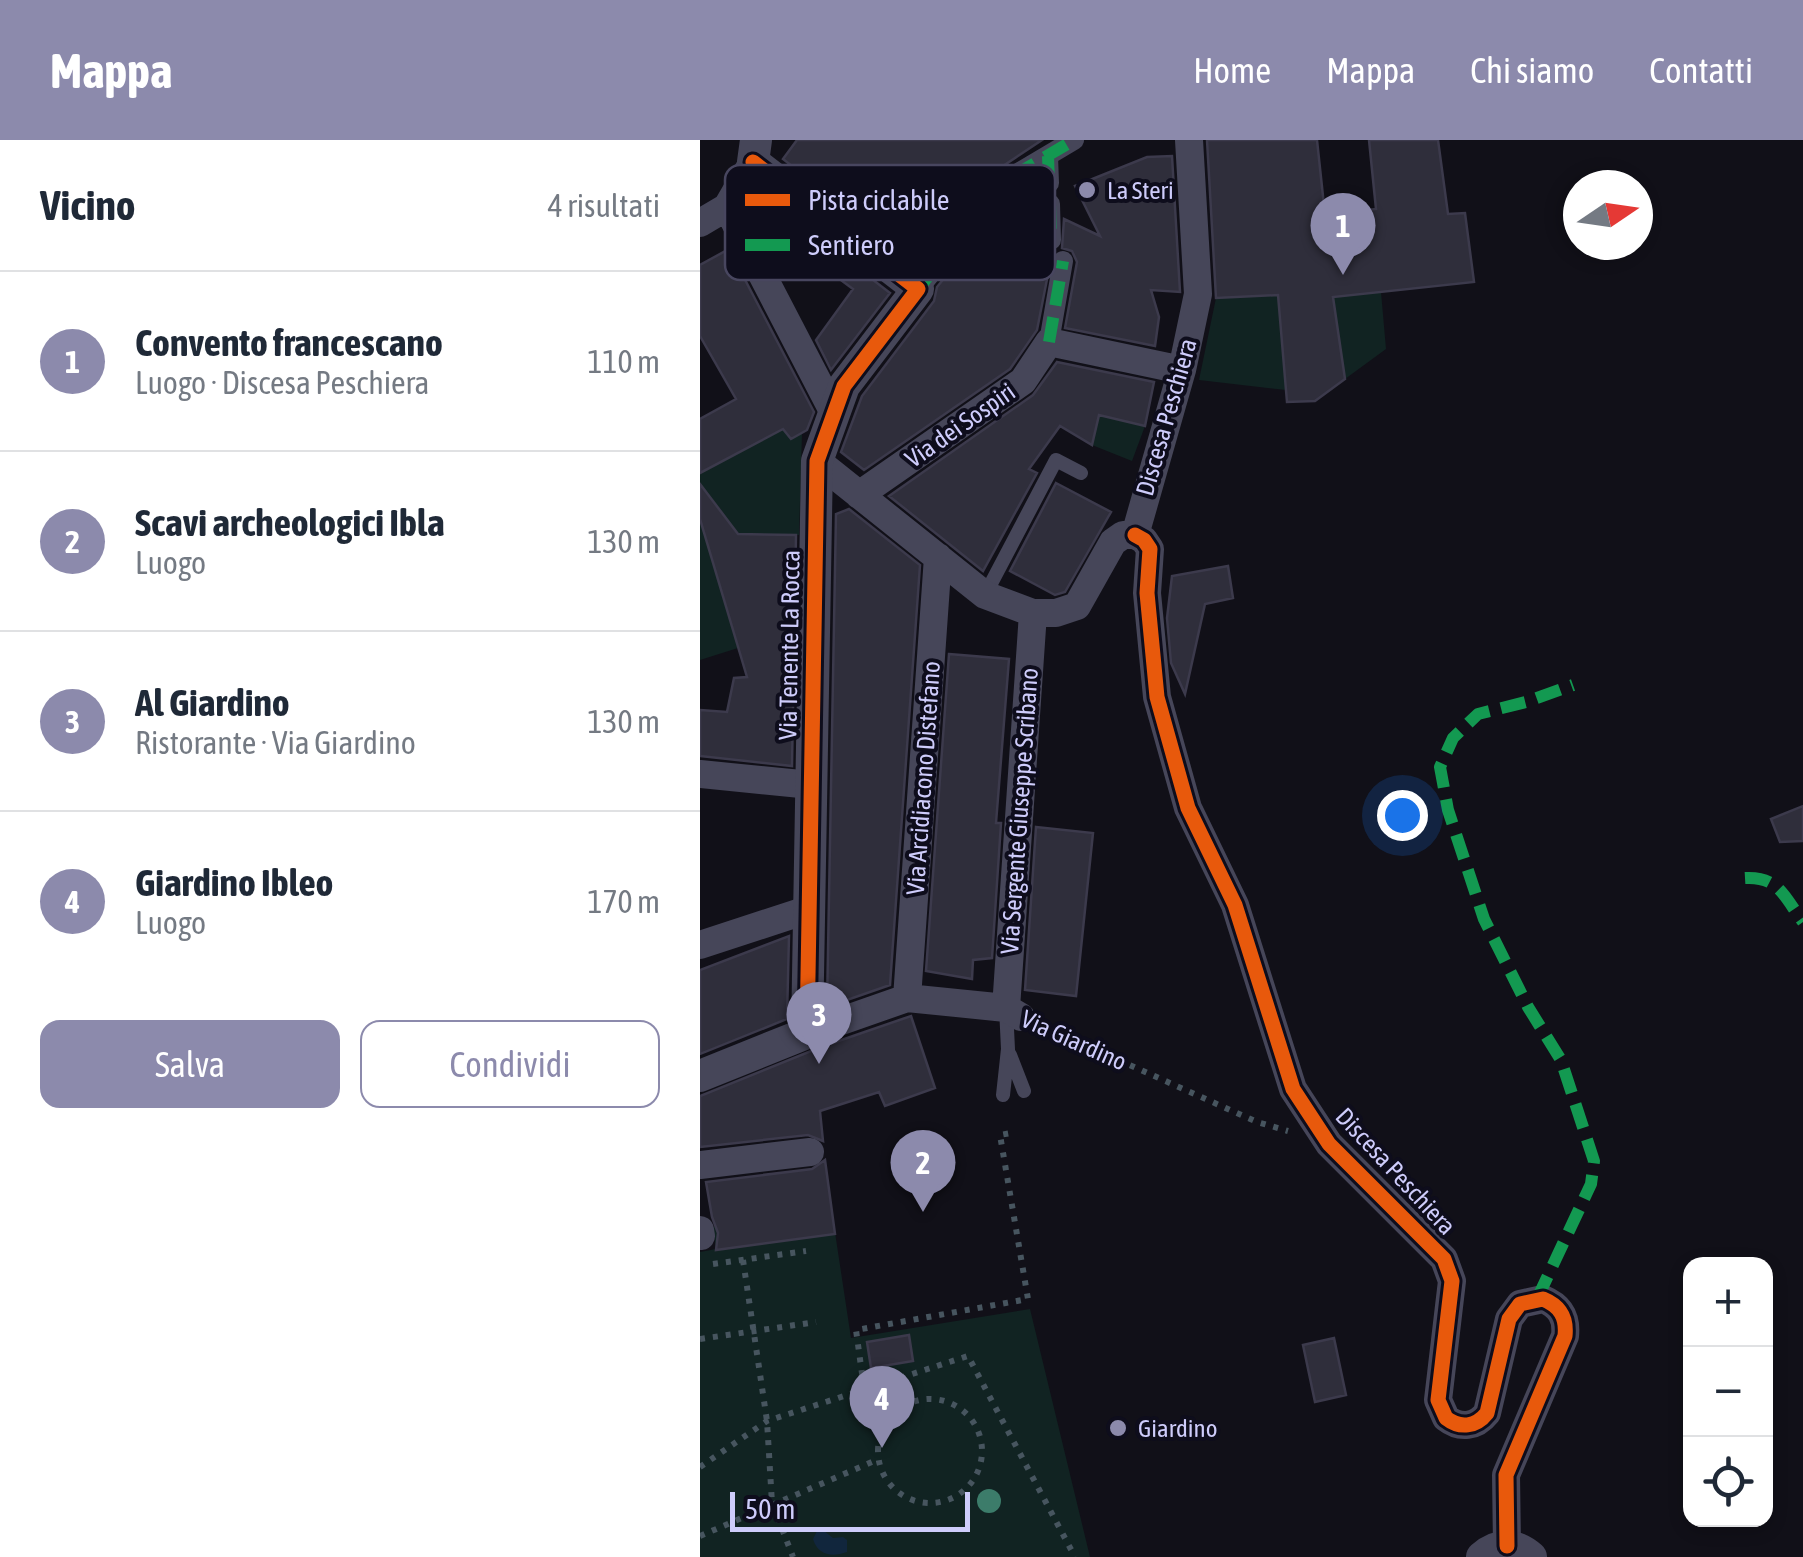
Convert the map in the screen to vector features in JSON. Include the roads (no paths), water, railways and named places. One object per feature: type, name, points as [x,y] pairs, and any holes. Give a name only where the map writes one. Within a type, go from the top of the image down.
[{"type":"street","name":"Via Tenente La Rocca","points":[[1032,165],[1074,140]]},
{"type":"street","name":"Discesa Peschiera","points":[[1190,148],[1198,294],[1182,370],[1135,535],[1150,549],[1147,592],[1157,697],[1188,808],[1236,905],[1293,1089],[1330,1144],[1444,1259],[1450,1270],[1452,1281],[1438,1400],[1442,1413],[1451,1422],[1470,1425],[1486,1413],[1515,1308],[1525,1301],[1543,1299],[1562,1313],[1565,1336],[1506,1476],[1507,1553]]},
{"type":"street","points":[[1048,156],[1048,165]]},
{"type":"street","points":[[700,223],[725,208]]},
{"type":"street","name":"Via dei Sospiri","points":[[860,495],[1023,381],[1049,342],[1063,260]]},
{"type":"street","points":[[765,280],[833,411]]},
{"type":"street","points":[[907,280],[918,289]]},
{"type":"street","name":"Via Tenente La Rocca","points":[[807,1033],[816,460],[844,386],[925,280]]},
{"type":"street","points":[[1049,342],[1182,370]]},
{"type":"street","points":[[816,460],[984,594],[1033,613],[1056,613],[1077,606],[1113,542],[1135,535]]},
{"type":"street","name":"Via Arcidiacono Distefano","points":[[907,998],[938,558]]},
{"type":"street","name":"Via Sergente Giuseppe Scribano","points":[[1014,1013],[1033,613]]},
{"type":"street","points":[[700,774],[811,786]]},
{"type":"street","points":[[700,945],[810,908]]},
{"type":"street","name":"Via Giardino","points":[[700,1076],[907,998],[1014,1013]]},
{"type":"street","points":[[701,1165],[810,1152]]},
{"type":"lane","points":[[984,594],[1056,460],[1080,473]]},
{"type":"lane","points":[[1003,1094],[1014,1013]]},
{"type":"lane","points":[[1008,1049],[1024,1091]]},
{"type":"water","points":[[817,1531],[833,1538],[843,1537],[847,1540],[847,1552],[822,1552],[813,1539]]},
{"type":"place","name":"La Steri","points":[[1087,190]]},
{"type":"place","name":"Convento francescano","points":[[1343,275]]},
{"type":"place","name":"Al Giardino","points":[[819,1064]]},
{"type":"place","name":"Scavi archeologici Ibla","points":[[923,1212]]},
{"type":"place","name":"Giardino","points":[[1118,1428]]},
{"type":"place","name":"Giardino Ibleo","points":[[882,1448]]}]
